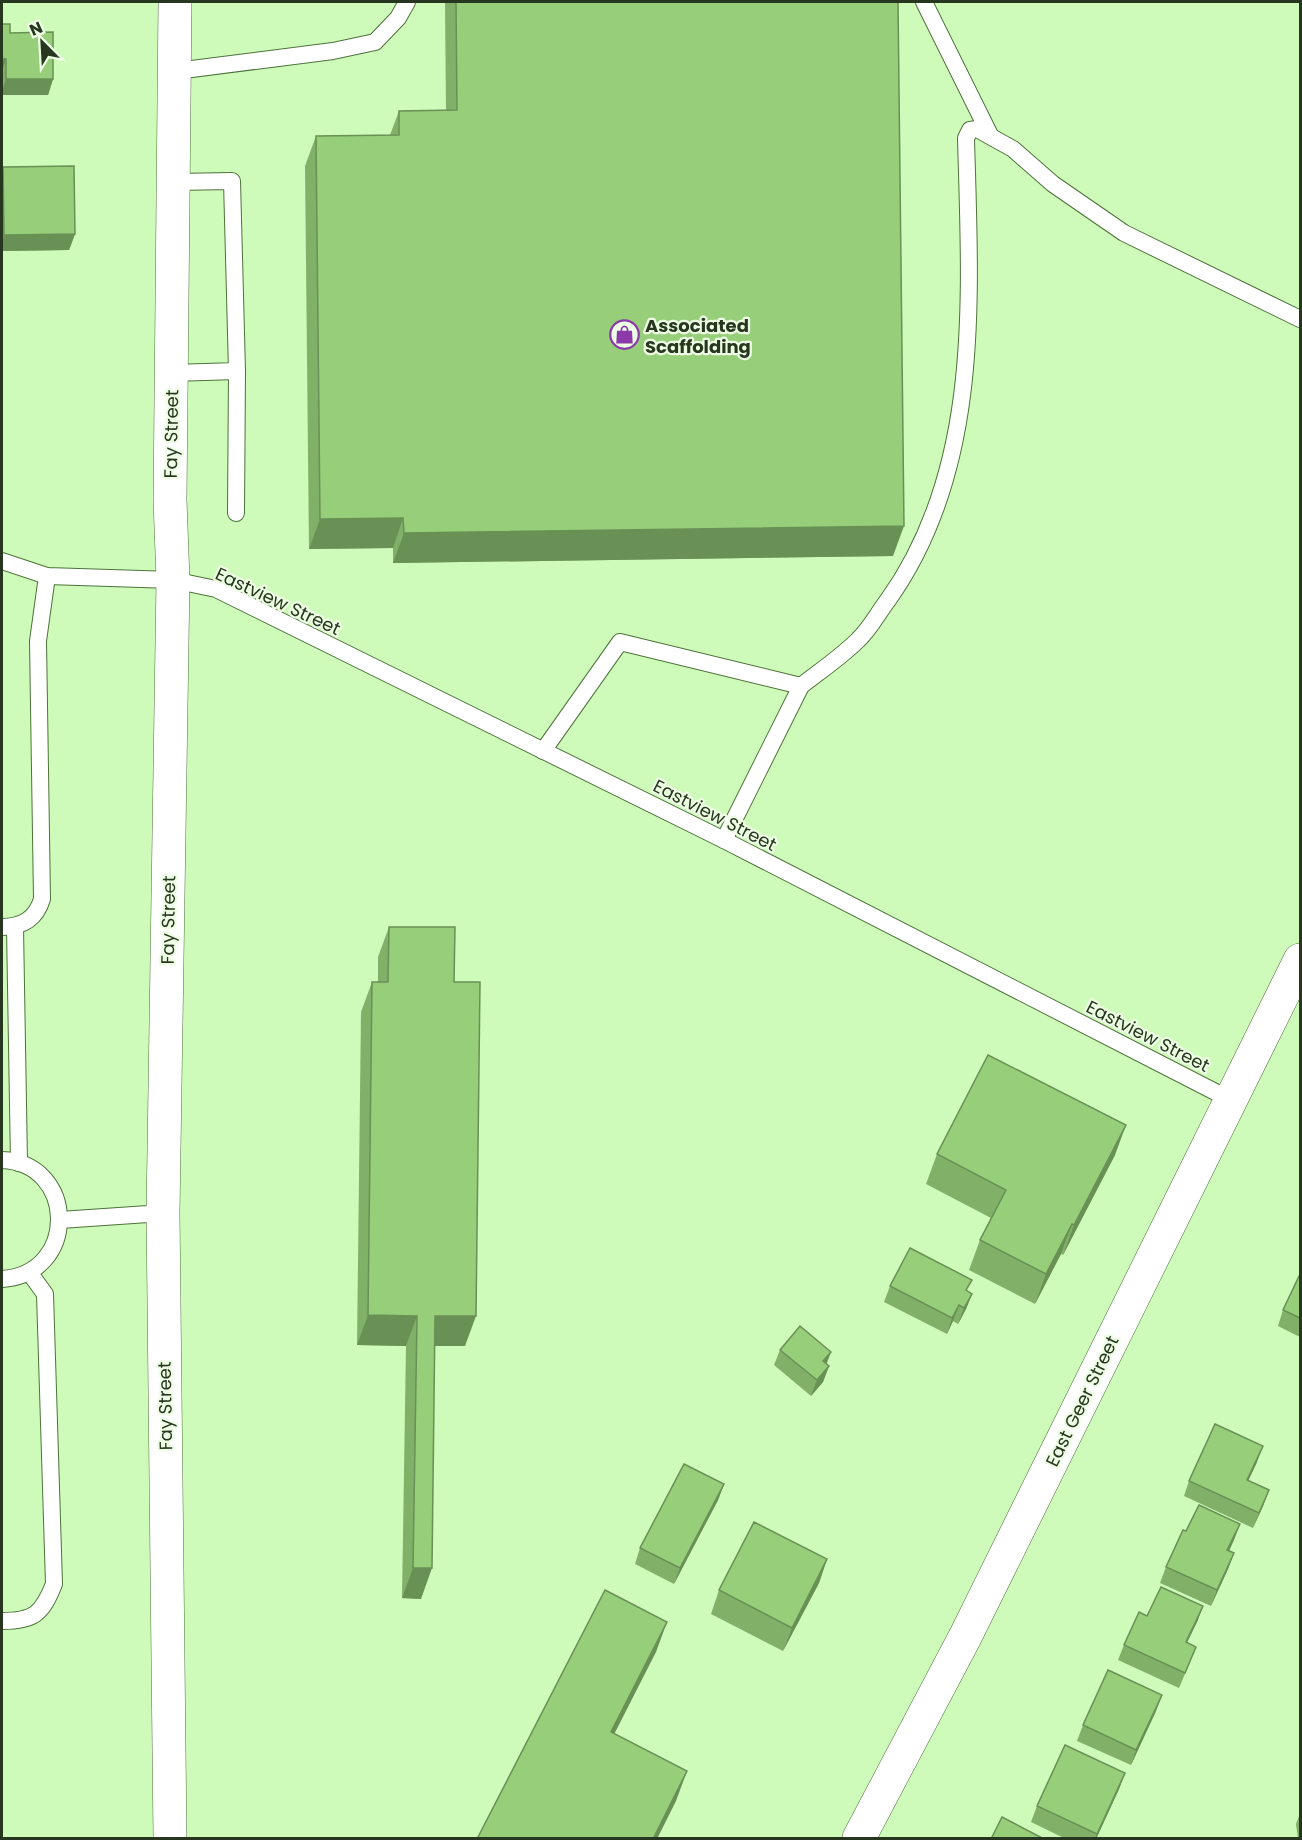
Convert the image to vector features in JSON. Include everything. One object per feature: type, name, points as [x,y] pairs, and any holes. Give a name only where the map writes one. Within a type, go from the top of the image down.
[{"type":"street","name":"Fay Street","points":[[170,1839],[163,1213],[173,580],[170,500],[176,2]]},
{"type":"street","name":"East Geer Street","points":[[859,1839],[965,1637],[1300,960]]},
{"type":"lane","points":[[176,71],[333,51],[375,42],[398,18],[407,2]]},
{"type":"lane","points":[[924,2],[990,135]]},
{"type":"lane","points":[[724,840],[801,686],[859,639],[909,571],[944,488],[963,391],[965,368],[970,284],[966,138],[970,130],[977,129],[1013,149],[1053,184],[1124,233],[1300,319]]},
{"type":"lane","points":[[175,182],[232,181],[237,371],[236,513]]},
{"type":"lane","points":[[172,374],[237,371]]},
{"type":"lane","name":"Eastview Street","points":[[2,561],[47,576],[173,580],[216,590],[724,840],[1231,1100]]},
{"type":"lane","points":[[19,1163],[8,927],[38,912],[42,898],[38,641],[47,576]]},
{"type":"lane","points":[[543,751],[620,642],[801,686]]},
{"type":"lane","points":[[2,1160],[19,1163],[44,1178],[55,1196],[60,1220],[58,1236],[51,1253],[29,1272],[14,1278],[2,1279]]},
{"type":"lane","points":[[60,1220],[163,1213]]},
{"type":"lane","points":[[2,1621],[25,1621],[36,1614],[47,1601],[54,1584],[45,1294],[29,1272]]},
{"type":"building","points":[[456,2],[898,2],[904,526],[404,533],[403,518],[320,519],[316,136],[399,135],[399,111],[457,110]]},
{"type":"building","points":[[2,24],[10,24],[10,33],[53,32],[53,79],[6,79],[6,59],[2,59]]},
{"type":"building","points":[[74,166],[75,234],[4,235],[3,167]]},
{"type":"building","points":[[389,927],[455,927],[454,982],[480,982],[476,1316],[435,1316],[432,1568],[413,1568],[417,1316],[368,1315],[372,982],[388,982]]},
{"type":"building","points":[[988,1055],[1126,1125],[1046,1274],[980,1240],[1006,1190],[937,1154]]},
{"type":"building","points":[[910,1248],[972,1280],[966,1290],[972,1294],[964,1308],[959,1305],[952,1318],[890,1286]]},
{"type":"building","points":[[1300,1274],[1300,1318],[1283,1310]]},
{"type":"building","points":[[800,1326],[831,1352],[823,1361],[829,1366],[817,1380],[780,1350]]},
{"type":"building","points":[[1215,1424],[1263,1446],[1247,1480],[1269,1490],[1259,1513],[1189,1481]]},
{"type":"building","points":[[684,1464],[724,1484],[680,1568],[640,1548]]},
{"type":"building","points":[[1199,1505],[1240,1524],[1227,1550],[1234,1553],[1217,1590],[1166,1567],[1183,1530],[1186,1531]]},
{"type":"building","points":[[754,1522],[827,1559],[792,1628],[719,1590]]},
{"type":"building","points":[[1161,1587],[1203,1606],[1186,1642],[1196,1647],[1185,1673],[1124,1645],[1139,1612],[1147,1616]]},
{"type":"building","points":[[605,1590],[667,1622],[611,1732],[687,1771],[653,1839],[477,1839]]},
{"type":"building","points":[[1108,1670],[1162,1695],[1136,1750],[1083,1725]]},
{"type":"building","points":[[1065,1745],[1125,1773],[1097,1834],[1037,1806]]},
{"type":"building","points":[[1002,1817],[1044,1839],[991,1839]]},
{"type":"place","name":"Associated Scaffolding","points":[[624,335]]}]
